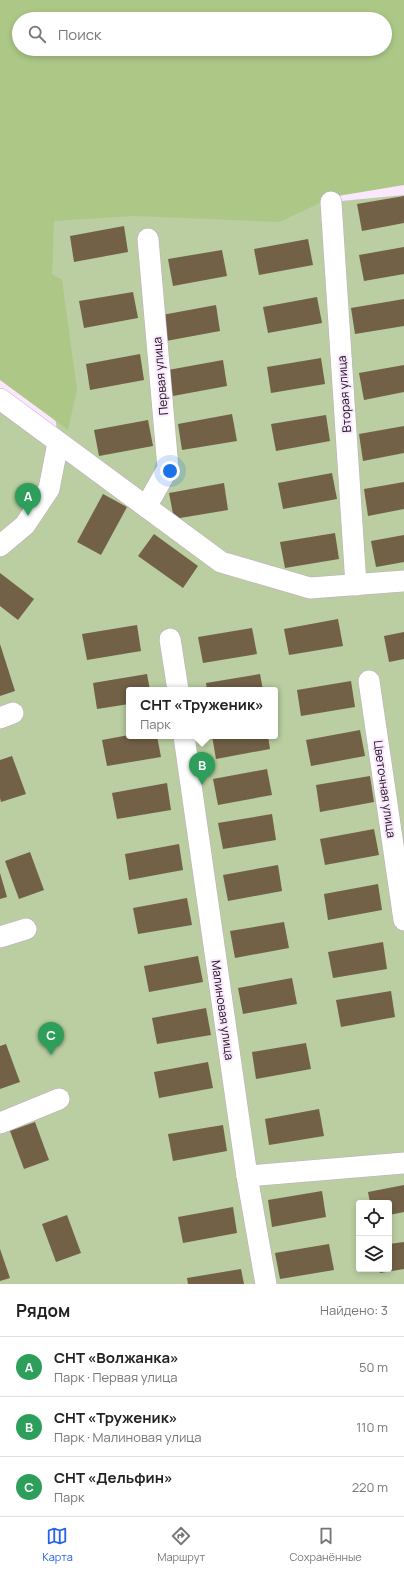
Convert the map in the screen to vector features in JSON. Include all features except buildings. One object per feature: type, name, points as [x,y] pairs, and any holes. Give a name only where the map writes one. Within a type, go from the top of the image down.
[{"type":"street","name":"Вторая улица","points":[[332,202],[356,585]]},
{"type":"street","name":"Первая улица","points":[[146,507],[168,468],[148,239]]},
{"type":"street","points":[[0,399],[221,562],[310,588],[404,581]]},
{"type":"street","points":[[0,546],[25,525],[49,489],[58,443]]},
{"type":"street","points":[[170,639],[178,687]]},
{"type":"street","name":"Цветочная улица","points":[[369,681],[404,920]]},
{"type":"street","name":"Малиновая улица","points":[[184,739],[247,1176],[266,1284]]},
{"type":"street","points":[[0,938],[26,928]]},
{"type":"street","points":[[0,1123],[59,1099]]},
{"type":"street","points":[[247,1176],[404,1163]]},
{"type":"green space","points":[[0,0],[404,0],[404,185],[332,197],[280,222],[134,216],[54,221],[52,274],[62,280],[77,389],[68,430],[0,380]]},
{"type":"green space","points":[[29,175],[331,202],[404,195],[404,1284],[0,1284],[0,402],[58,442]]},
{"type":"place","name":"СНТ «Волжанка»","points":[[28,516]]},
{"type":"place","name":"СНТ «Труженик»","points":[[202,785]]},
{"type":"place","name":"СНТ «Дельфин»","points":[[51,1055]]}]
